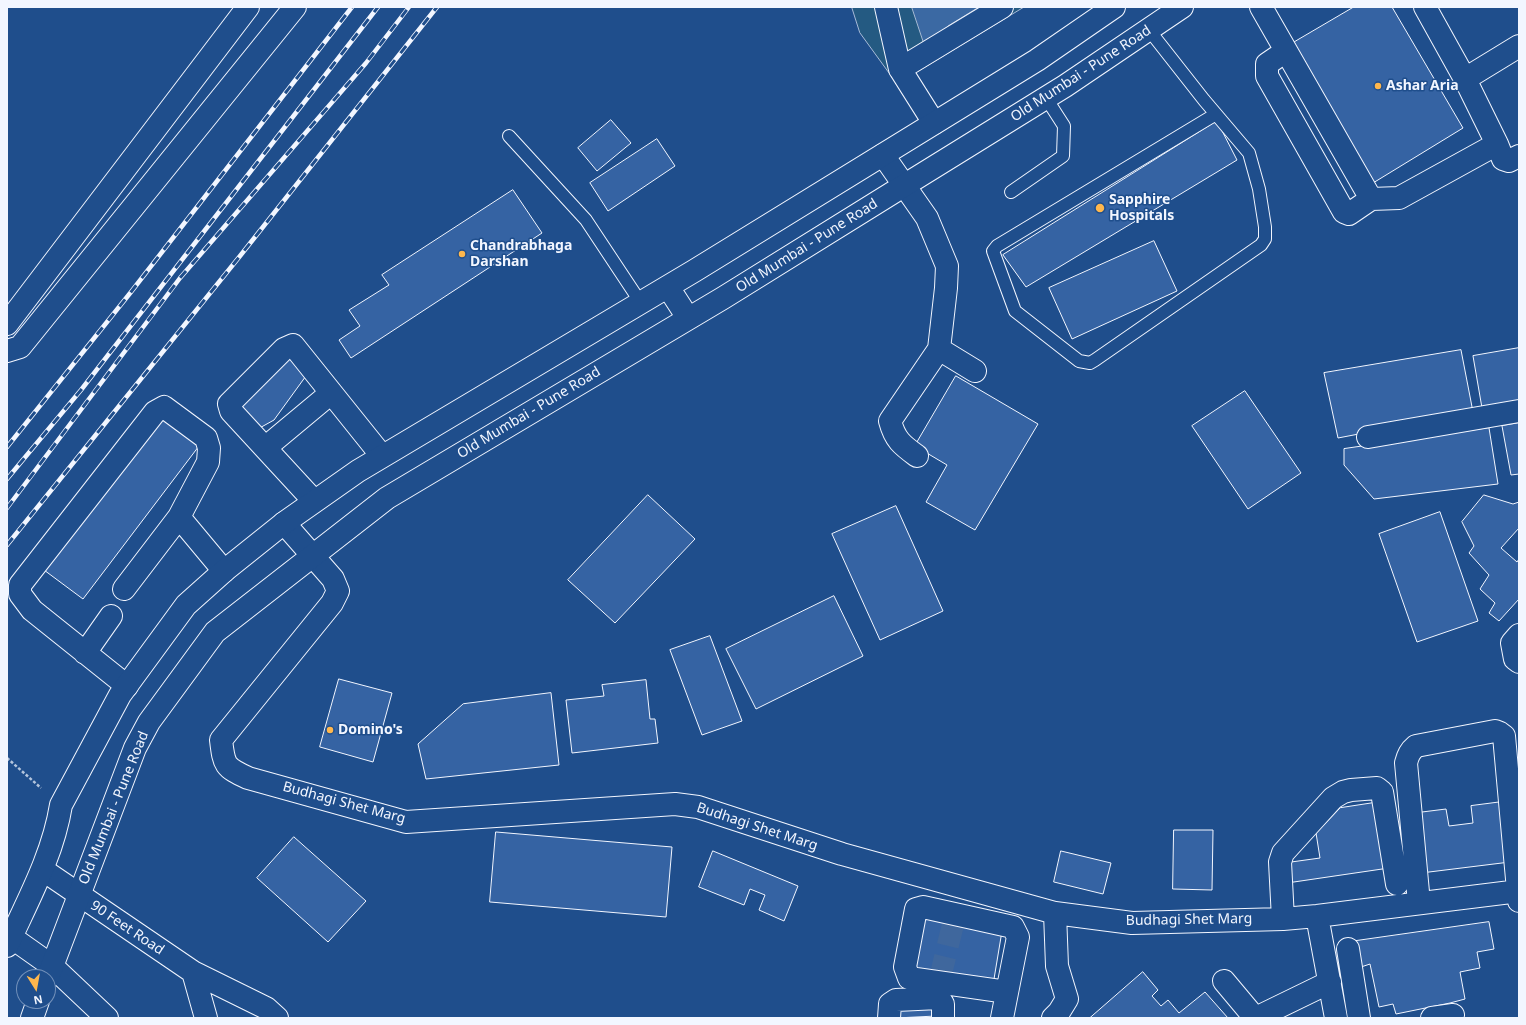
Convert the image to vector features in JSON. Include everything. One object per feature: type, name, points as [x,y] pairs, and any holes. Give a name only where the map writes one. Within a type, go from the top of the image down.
[{"type":"street","points":[[7,324],[248,7]]},
{"type":"street","points":[[7,351],[20,347],[294,7]]},
{"type":"street","points":[[886,7],[900,69],[934,123]]},
{"type":"street","points":[[900,69],[1002,7]]},
{"type":"street","points":[[47,969],[9,942],[43,870],[59,820],[61,805],[120,695],[186,605],[224,571],[284,523],[358,471],[640,303],[1037,60],[1114,7]]},
{"type":"street","name":"Old Mumbai - Pune Road","points":[[51,969],[135,748],[149,722],[215,632],[387,498],[906,186],[1046,98],[1182,7]]},
{"type":"street","points":[[1261,7],[1371,199]]},
{"type":"street","points":[[1425,7],[1465,78],[1503,159],[1509,161],[1519,156]]},
{"type":"street","points":[[1465,78],[1519,48]]},
{"type":"street","points":[[1286,51],[1267,64],[1267,76],[1344,212],[1349,214],[1371,199],[1399,198],[1497,144]]},
{"type":"street","points":[[883,154],[927,218],[946,266],[946,288],[939,349],[890,421],[892,431],[900,444],[917,456]]},
{"type":"street","points":[[668,286],[688,318]]},
{"type":"street","points":[[314,501],[231,411],[229,404],[284,349],[293,345],[382,456]]},
{"type":"street","points":[[939,349],[975,371]]},
{"type":"street","points":[[265,448],[331,393]]},
{"type":"street","points":[[124,589],[178,517],[208,462],[210,448],[206,438],[164,407],[155,412],[20,585],[20,594],[32,610],[127,686]]},
{"type":"street","points":[[1368,437],[1519,412]]},
{"type":"street","points":[[178,517],[224,571]]},
{"type":"street","name":"Budhagi Shet Marg","points":[[284,523],[333,579],[338,591],[332,603],[221,740],[224,760],[232,771],[248,778],[406,822],[674,804],[698,807],[842,854],[1055,913],[1132,923],[1283,919],[1419,903],[1519,894]]},
{"type":"street","points":[[85,653],[111,616]]},
{"type":"street","points":[[1519,635],[1512,644],[1515,659],[1519,662]]},
{"type":"street","points":[[1419,903],[1406,763],[1408,756],[1411,750],[1416,746],[1495,731],[1504,736],[1519,894]]},
{"type":"street","points":[[1283,919],[1280,862],[1283,853],[1333,798],[1343,792],[1377,788],[1382,792],[1398,884]]},
{"type":"street","name":"90 Feet Road","points":[[43,870],[79,896],[193,972],[267,1015]]},
{"type":"street","points":[[1002,1018],[1018,937],[1013,927],[923,907],[916,909],[904,967],[909,978],[940,980],[1007,992]]},
{"type":"street","points":[[1053,1018],[1059,1012],[1067,999],[1057,966],[1055,913]]},
{"type":"street","points":[[1317,916],[1336,1018]]},
{"type":"street","points":[[1348,949],[1359,1018]]},
{"type":"street","points":[[193,972],[206,1018]]},
{"type":"street","points":[[56,976],[106,1018]]},
{"type":"street","points":[[1224,980],[1256,1018],[1330,982]]},
{"type":"street","points":[[889,1018],[890,1004],[896,1000],[939,998],[943,1004],[943,1018]]},
{"type":"lane","points":[[1149,30],[1249,153],[1260,189],[1265,239],[1261,245],[1090,363],[1079,361],[1015,311],[993,251],[997,246],[1216,114]]},
{"type":"lane","points":[[1011,192],[1063,156],[1064,126],[1046,98]]},
{"type":"lane","points":[[509,136],[586,220],[640,303]]},
{"type":"path","points":[[7,758],[61,805]]},
{"type":"shaded area","points":[[852,7],[1024,7],[897,84],[860,33]]},
{"type":"shaded area","points":[[912,7],[979,7],[948,26],[949,32],[925,46]]},
{"type":"building","name":"Ashar Aria","points":[[1354,7],[1392,7],[1463,128],[1373,183],[1293,43]]},
{"type":"building","points":[[611,120],[631,143],[597,171],[578,148]]},
{"type":"building","points":[[1217,121],[1237,160],[1026,287],[1003,255]]},
{"type":"building","points":[[657,139],[675,166],[608,211],[590,183]]},
{"type":"building","name":"Chandrabhaga Darshan","points":[[513,190],[542,233],[351,358],[339,340],[360,326],[349,310],[389,285],[382,275]]},
{"type":"building","points":[[1154,241],[1177,291],[1072,339],[1049,288]]},
{"type":"building","points":[[1519,348],[1519,402],[1482,408],[1473,356]]},
{"type":"building","points":[[1461,350],[1473,412],[1338,438],[1324,373]]},
{"type":"building","points":[[291,352],[311,369],[274,420],[256,430],[234,410]]},
{"type":"building","points":[[956,376],[1038,424],[975,530],[926,502],[947,465],[915,446]]},
{"type":"building","points":[[1245,391],[1301,473],[1248,509],[1192,426]]},
{"type":"building","points":[[163,413],[202,442],[83,599],[44,570]]},
{"type":"building","points":[[1519,423],[1519,474],[1511,475],[1502,426]]},
{"type":"building","points":[[1489,428],[1498,484],[1374,499],[1344,465],[1344,449]]},
{"type":"building","points":[[648,495],[695,539],[615,623],[568,580]]},
{"type":"building","points":[[1484,495],[1513,504],[1519,502],[1519,528],[1501,548],[1517,562],[1519,559],[1519,599],[1499,621],[1489,613],[1495,603],[1480,589],[1489,575],[1469,553],[1474,546],[1462,522]]},
{"type":"building","points":[[896,506],[943,611],[880,640],[832,534]]},
{"type":"building","points":[[1440,512],[1478,621],[1417,642],[1379,534]]},
{"type":"building","points":[[834,596],[863,656],[756,709],[726,649]]},
{"type":"building","points":[[710,636],[742,721],[702,735],[670,650]]},
{"type":"building","points":[[339,679],[392,693],[373,762],[320,747]]},
{"type":"building","points":[[646,680],[650,719],[655,719],[658,743],[572,753],[566,700],[604,696],[602,685]]},
{"type":"building","points":[[551,693],[559,765],[426,779],[418,744],[463,704]]},
{"type":"building","points":[[1380,802],[1389,868],[1287,883],[1284,863],[1320,858],[1316,833],[1340,808]]},
{"type":"building","points":[[1502,802],[1510,862],[1421,873],[1414,813],[1446,809],[1449,826],[1473,823],[1471,806]]},
{"type":"building","points":[[1174,830],[1213,830],[1212,890],[1173,889]]},
{"type":"building","points":[[496,832],[672,847],[666,917],[490,902]]},
{"type":"building","points":[[294,837],[366,901],[328,942],[257,878]]},
{"type":"building","points":[[713,851],[798,886],[784,921],[759,910],[765,895],[750,889],[744,905],[699,887]]},
{"type":"building","points":[[1061,851],[1111,863],[1103,894],[1054,882]]},
{"type":"building","points":[[920,912],[1003,925],[993,985],[911,972]]},
{"type":"building","points":[[1489,922],[1494,949],[1477,952],[1480,968],[1460,972],[1465,999],[1396,1014],[1393,1004],[1379,1007],[1370,964],[1361,967],[1356,941]]},
{"type":"building","points":[[1143,972],[1158,990],[1152,996],[1161,1006],[1168,1000],[1179,1013],[1205,992],[1228,1018],[1090,1018]]},
{"type":"building","points":[[936,1003],[936,1016],[896,1018],[897,1005]]},
{"type":"tunnel","points":[[940,978],[955,916]]},
{"type":"railway","points":[[7,447],[131,292],[352,7]]},
{"type":"railway","points":[[7,479],[81,390],[378,7]]},
{"type":"railway","points":[[7,508],[180,278],[366,63],[409,7]]},
{"type":"railway","points":[[7,545],[240,256],[437,7]]},
{"type":"place","name":"Ashar Aria","points":[[1378,86]]},
{"type":"place","name":"Sapphire Hospitals","points":[[1100,208]]},
{"type":"place","name":"Chandrabhaga Darshan","points":[[462,254]]},
{"type":"place","name":"Domino's","points":[[330,730]]}]
